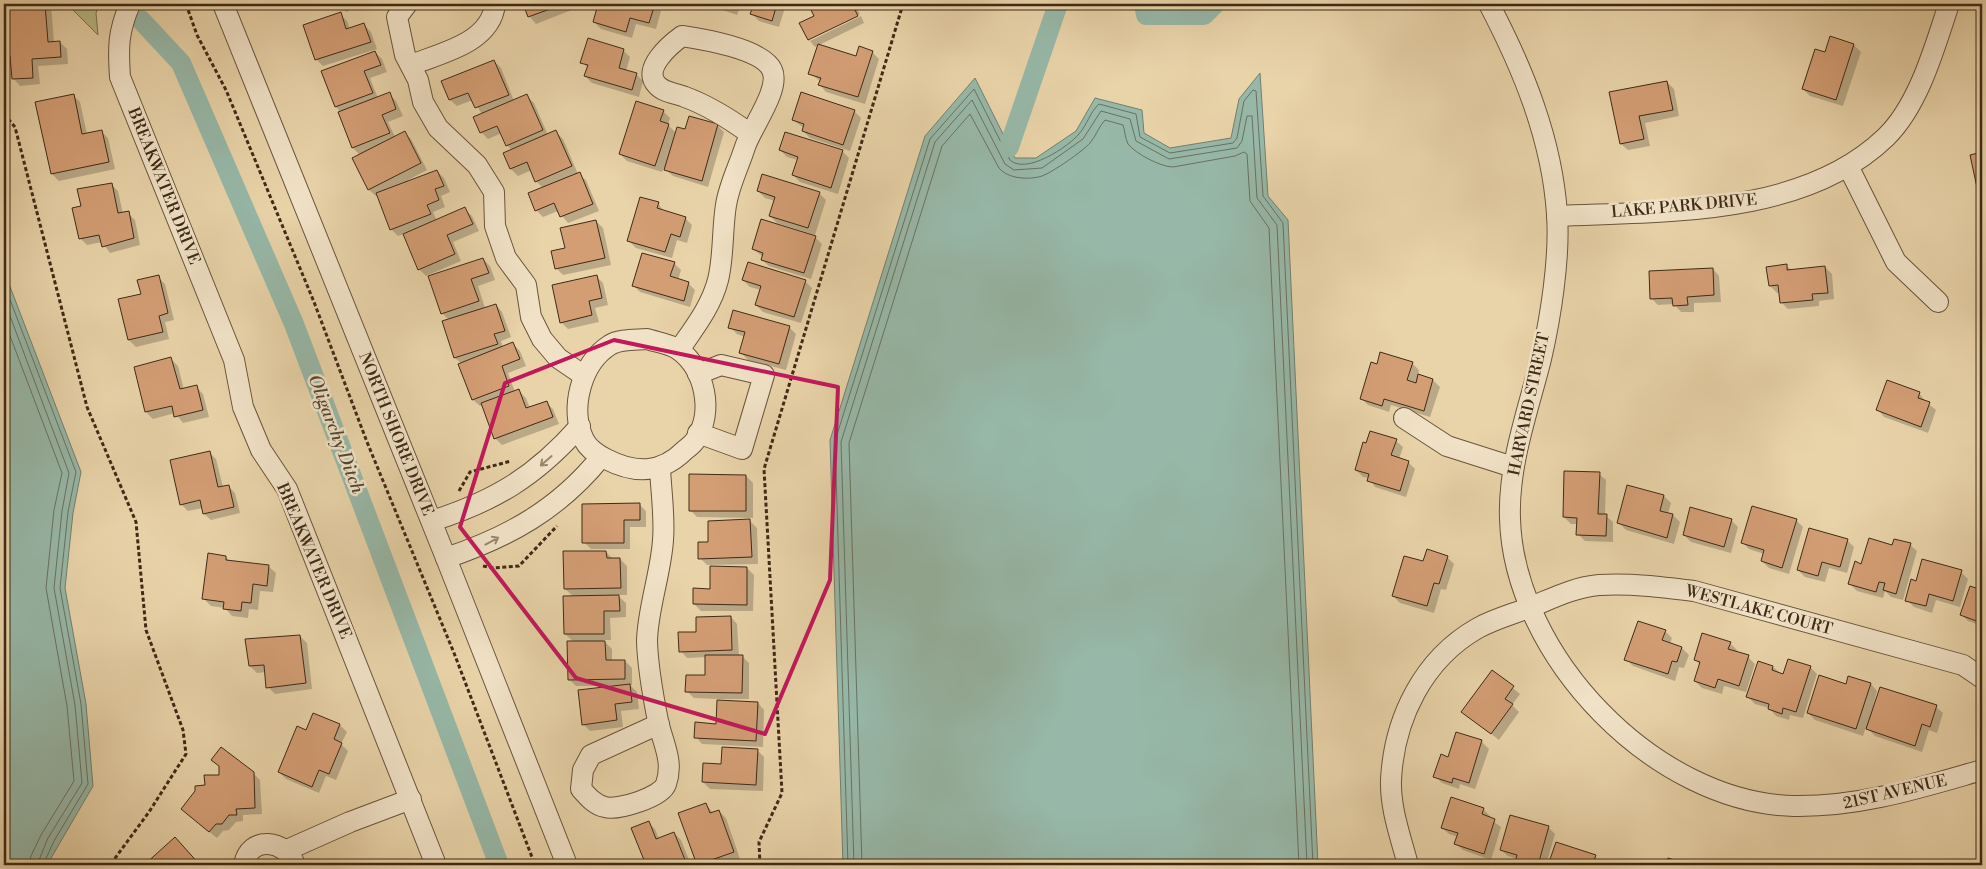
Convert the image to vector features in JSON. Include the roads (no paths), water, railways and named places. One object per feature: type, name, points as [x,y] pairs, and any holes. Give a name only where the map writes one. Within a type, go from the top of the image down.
[{"type":"street","name":"BREAKWATER DRIVE","points":[[130,4],[121,24],[118,43],[120,77],[234,360],[243,406],[261,450],[287,489],[436,865]]},
{"type":"street","name":"NORTH SHORE DRIVE","points":[[223,4],[432,521],[567,865]]},
{"type":"street","points":[[407,4],[397,17],[405,55],[418,80],[423,102],[438,128],[477,165],[494,192],[495,226],[506,258],[526,285],[531,317],[542,339],[558,358],[583,375]]},
{"type":"street","points":[[410,65],[461,45],[479,34],[488,23],[495,4]]},
{"type":"street","name":"HARVARD STREET","points":[[1489,4],[1515,54],[1538,117],[1553,182],[1557,216],[1553,287],[1541,358],[1526,411],[1514,467],[1510,519],[1516,565],[1531,607]]},
{"type":"street","name":"LAKE PARK DRIVE","points":[[1557,216],[1692,209],[1764,200],[1822,179],[1848,166],[1887,136],[1910,104],[1919,87],[1949,4]]},
{"type":"street","points":[[679,350],[702,317],[718,280],[726,203],[749,133],[766,105],[773,84],[773,70],[766,62],[723,43],[682,36],[667,46],[654,68],[654,81],[657,86],[667,92],[686,97],[749,133]]},
{"type":"street","points":[[1848,166],[1896,262],[1938,302]]},
{"type":"street","points":[[647,339],[679,350],[702,381],[706,412],[696,439],[682,453],[660,468],[651,470],[632,470],[601,457],[584,440],[580,426],[577,406],[583,375],[610,344],[628,340],[647,339]]},
{"type":"street","points":[[698,374],[721,366],[764,375],[742,449],[698,433]]},
{"type":"street","points":[[1404,418],[1446,446],[1514,467]]},
{"type":"street","points":[[432,521],[468,510],[516,485],[548,461],[580,426]]},
{"type":"street","points":[[446,558],[484,545],[532,520],[564,496],[601,457]]},
{"type":"street","points":[[659,724],[591,755],[582,770],[581,789],[596,804],[607,808],[619,807],[656,796],[666,787],[670,770],[670,758],[659,724],[647,641],[663,539],[660,468]]},
{"type":"street","name":"WESTLAKE COURT","points":[[1531,607],[1564,593],[1598,585],[1649,585],[1694,591],[1962,665],[1982,678]]},
{"type":"street","points":[[1408,865],[1392,802],[1391,782],[1394,750],[1405,710],[1426,674],[1445,652],[1478,628],[1531,607]]},
{"type":"street","name":"21ST AVENUE","points":[[1531,607],[1548,643],[1572,681],[1606,719],[1635,744],[1698,783],[1739,798],[1790,806],[1843,805],[1894,795],[1982,770]]},
{"type":"street","points":[[244,865],[249,853],[263,844],[272,844],[291,858],[350,822],[411,799]]},
{"type":"water","points":[[1260,73],[1268,196],[1288,220],[1318,865],[843,865],[830,440],[925,136],[975,78],[1015,158],[1036,158],[1076,131],[1095,98],[1142,110],[1144,133],[1170,148],[1231,138],[1239,99]]},
{"type":"water","points":[[4,271],[81,472],[73,513],[65,588],[86,704],[93,786],[47,865],[4,865]]},
{"type":"waterway","points":[[1009,147],[1058,4]]},
{"type":"waterway","points":[[1144,4],[1146,15],[1204,15],[1215,4]]},
{"type":"waterway","name":"Oligarchy Ditch","points":[[141,20],[181,63],[294,324],[499,865]]}]
